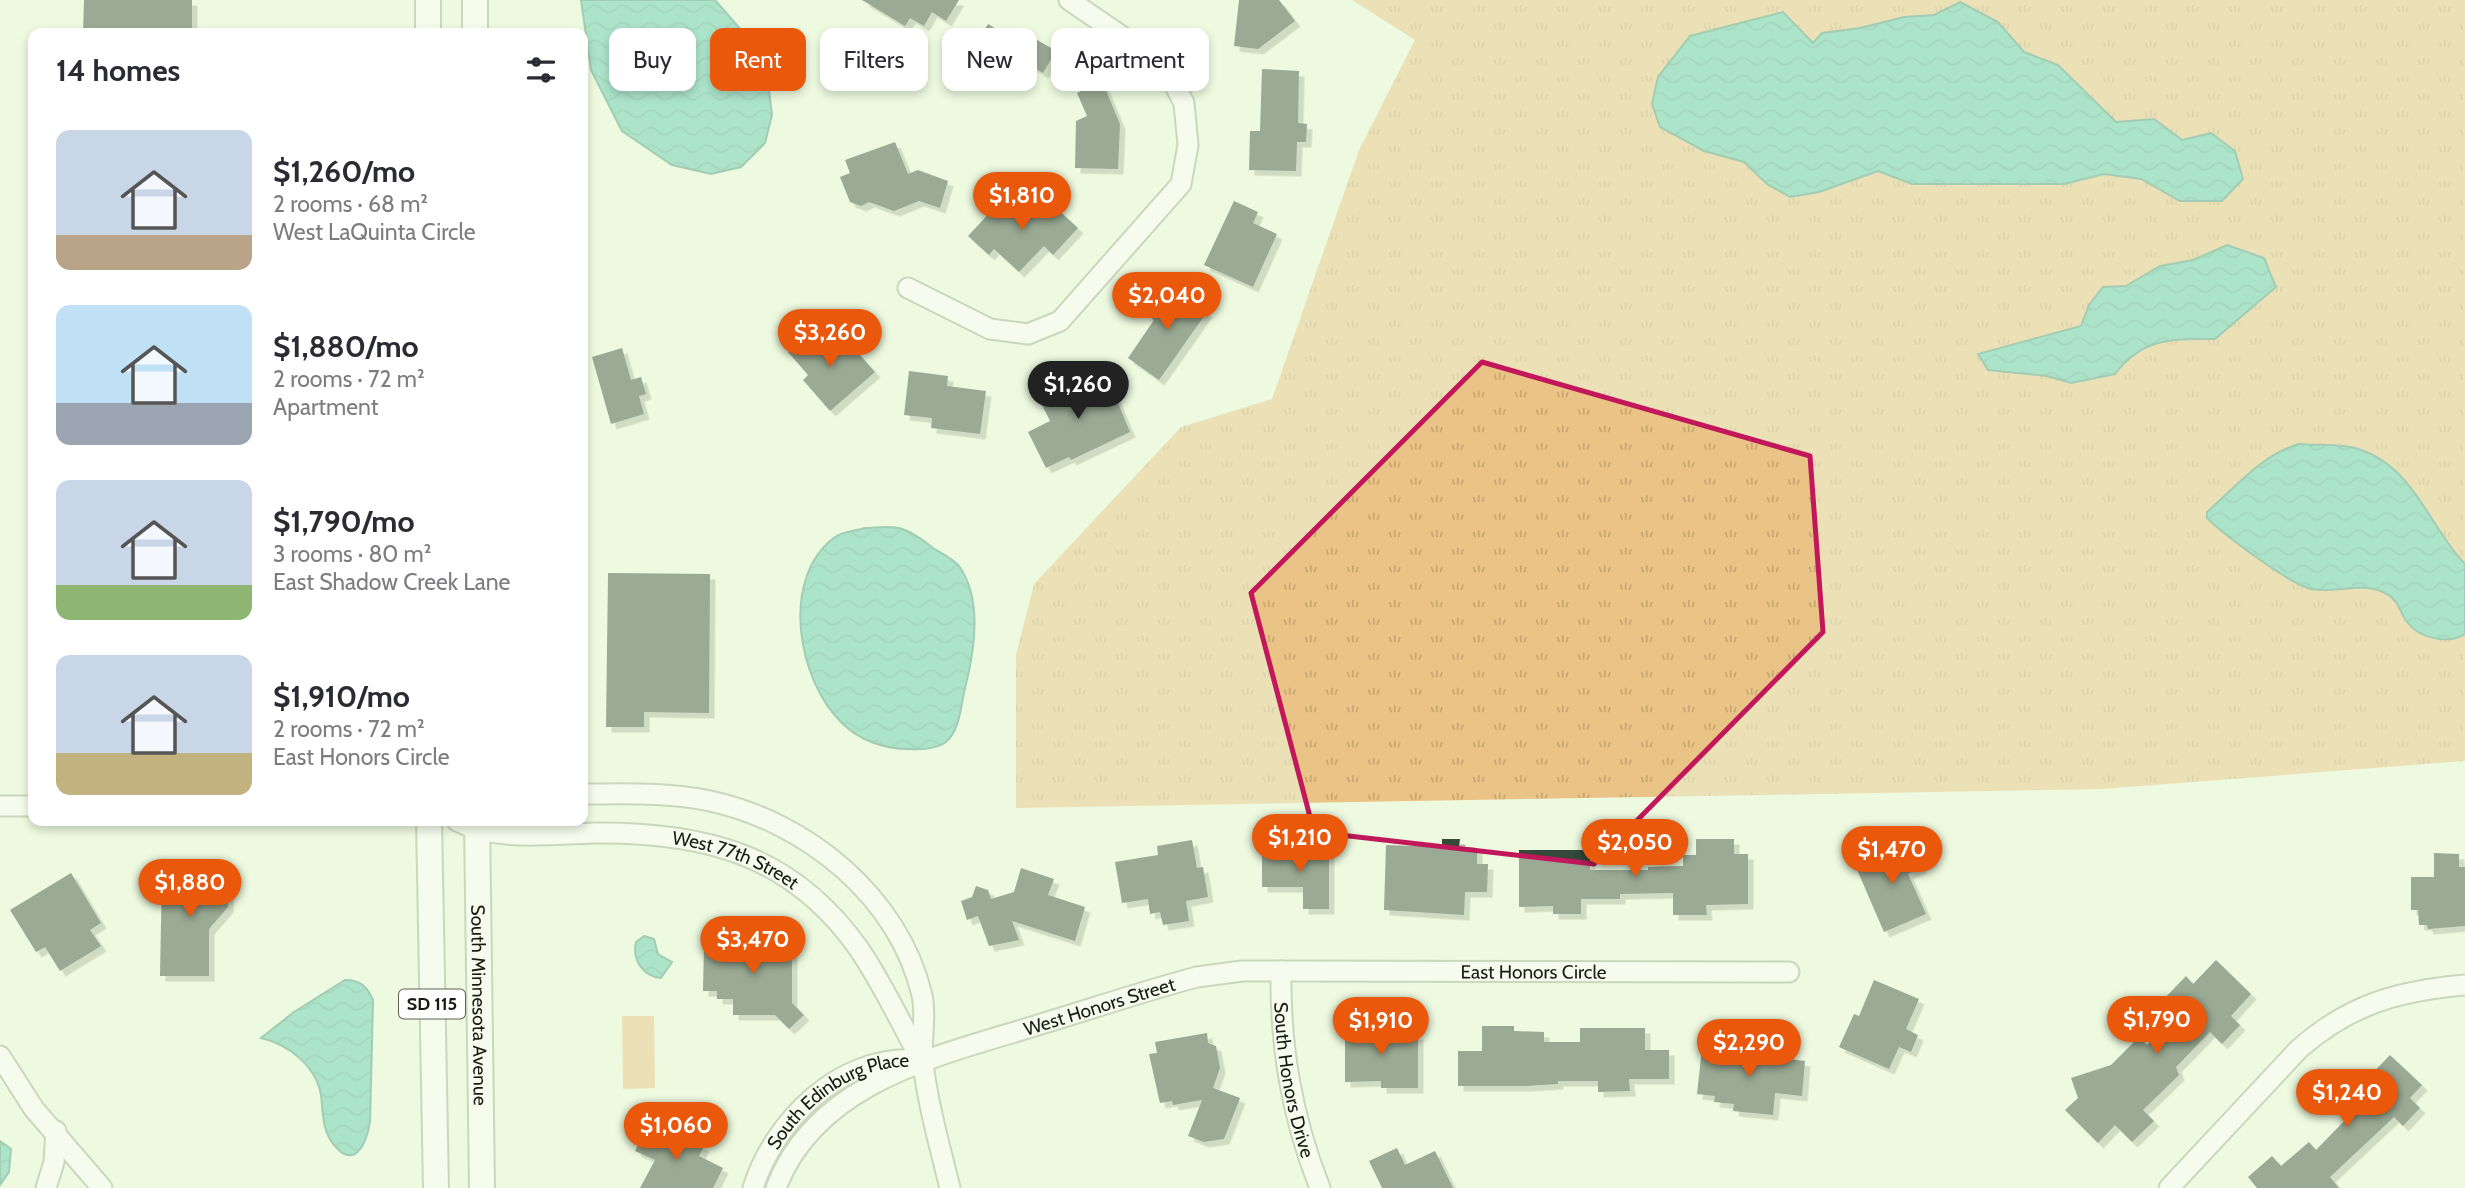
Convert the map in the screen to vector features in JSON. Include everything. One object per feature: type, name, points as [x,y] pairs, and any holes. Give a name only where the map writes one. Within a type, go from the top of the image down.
[{"type":"main road","points":[[428,0],[428,28]]},
{"type":"main road","points":[[475,0],[475,28]]},
{"type":"main road","name":"SD 115","points":[[429,826],[436,1188]]},
{"type":"main road","name":"South Minnesota Avenue","points":[[470,826],[482,1188]]},
{"type":"street","points":[[908,288],[990,329],[1028,334],[1060,321],[1181,184],[1188,145],[1184,103],[1164,65],[1069,0]]},
{"type":"street","name":"West 77th Street","points":[[588,794],[675,795],[743,809],[808,842],[844,869],[891,923],[916,972],[925,1023],[922,1061]]},
{"type":"street","points":[[0,806],[28,806]]},
{"type":"street","name":"West 77th Street","points":[[505,826],[664,835],[721,846],[767,865],[820,903],[844,928],[875,975],[922,1061],[950,1188]]},
{"type":"street","name":"West Honors Street","points":[[922,1061],[1197,977],[1242,971],[1281,971]]},
{"type":"street","name":"East Honors Circle","points":[[1281,971],[1789,972]]},
{"type":"street","name":"South Honors Drive","points":[[1281,971],[1281,1020],[1288,1083],[1296,1119],[1320,1188]]},
{"type":"street","points":[[2169,1188],[2298,1049],[2321,1029],[2347,1013],[2404,992],[2465,985]]},
{"type":"street","points":[[0,1056],[34,1109],[56,1131],[102,1188]]},
{"type":"street","name":"South Edinburg Place","points":[[752,1188],[762,1162],[777,1137],[816,1095],[843,1077],[869,1067],[898,1059],[922,1061]]},
{"type":"street","name":"South Edinburg Place","points":[[776,1188],[796,1150],[830,1112],[878,1082],[922,1061]]},
{"type":"street","points":[[46,1188],[54,1161],[56,1131]]},
{"type":"highlighted area","points":[[1482,362],[1810,456],[1823,632],[1594,864],[1314,832],[1251,593]]},
{"type":"green space","points":[[1352,0],[2465,0],[2465,761],[2102,789],[1016,808],[1016,655],[1034,584],[1181,427],[1272,399],[1359,150],[1415,40]]},
{"type":"green space","points":[[622,1016],[654,1016],[655,1088],[623,1089]]},
{"type":"water","points":[[581,0],[715,0],[740,28],[710,28],[710,91],[769,91],[772,115],[765,143],[741,167],[711,174],[672,165],[622,131],[591,70],[588,28],[585,28]]},
{"type":"water","points":[[1960,2],[1998,22],[2024,52],[2058,65],[2116,122],[2154,119],[2182,140],[2211,133],[2235,151],[2243,179],[2222,201],[2180,201],[2141,179],[2104,174],[2064,184],[1912,184],[1878,171],[1819,192],[1790,197],[1767,184],[1744,162],[1704,151],[1660,127],[1652,104],[1658,77],[1690,36],[1783,12],[1813,43],[1822,33],[1860,28],[1904,17],[1934,15]]},
{"type":"water","points":[[2227,245],[2264,258],[2276,287],[2215,339],[2172,340],[2160,343],[2137,353],[2115,374],[2071,383],[2047,376],[1988,370],[1978,354],[2081,326],[2089,305],[2103,287],[2126,286],[2160,266],[2193,260]]},
{"type":"water","points":[[2299,444],[2336,445],[2358,449],[2377,457],[2407,483],[2465,564],[2465,634],[2450,639],[2426,636],[2412,628],[2393,599],[2376,590],[2320,590],[2301,585],[2258,558],[2207,518],[2207,512],[2261,464]]},
{"type":"water","points":[[893,527],[914,534],[959,566],[971,593],[974,639],[960,713],[949,739],[936,747],[900,749],[873,743],[857,735],[842,723],[827,705],[814,682],[801,630],[801,603],[806,577],[817,555],[835,537],[865,528]]},
{"type":"water","points":[[644,936],[654,939],[658,954],[672,962],[661,978],[649,974],[637,960],[636,942]]},
{"type":"water","points":[[345,980],[362,985],[373,1000],[370,1122],[363,1144],[355,1154],[349,1155],[342,1153],[328,1135],[318,1084],[307,1066],[291,1051],[261,1038],[294,1012]]},
{"type":"water","points":[[0,1141],[11,1149],[9,1172],[0,1185]]},
{"type":"building","points":[[84,0],[192,0],[192,28],[83,28]]},
{"type":"building","points":[[862,0],[959,0],[946,21],[932,12],[924,26],[910,18],[905,26]]},
{"type":"building","points":[[1239,0],[1279,0],[1295,21],[1258,49],[1234,46]]},
{"type":"building","points":[[1037,40],[1051,48],[1051,59],[1043,73],[1037,69]]},
{"type":"building","points":[[1262,69],[1299,71],[1298,123],[1307,124],[1306,142],[1297,142],[1296,171],[1249,170],[1250,131],[1260,131]]},
{"type":"building","points":[[1106,91],[1120,124],[1118,169],[1075,168],[1076,121],[1087,116],[1077,93]]},
{"type":"building","points":[[895,142],[908,174],[918,170],[948,181],[940,208],[919,201],[894,211],[869,202],[861,206],[850,202],[840,177],[850,173],[845,160]]},
{"type":"building","points":[[1006,195],[1027,214],[1038,203],[1049,212],[1054,206],[1078,228],[1053,255],[1044,246],[1019,272],[994,249],[989,255],[968,236]]},
{"type":"building","points":[[1234,201],[1258,212],[1253,223],[1277,234],[1253,287],[1204,265]]},
{"type":"building","points":[[1169,285],[1207,312],[1159,380],[1128,358],[1154,320],[1147,315]]},
{"type":"building","points":[[815,329],[837,354],[849,343],[875,372],[830,411],[803,380],[808,375],[788,352]]},
{"type":"building","points":[[622,348],[631,380],[641,377],[646,394],[639,396],[644,414],[611,424],[592,357]]},
{"type":"building","points":[[909,371],[948,376],[947,386],[986,391],[980,434],[931,428],[932,418],[904,415]]},
{"type":"building","points":[[1107,376],[1130,432],[1071,460],[1069,457],[1046,468],[1028,432],[1050,421],[1037,395],[1065,382],[1069,391]]},
{"type":"building","points":[[608,573],[710,574],[709,713],[644,712],[644,727],[606,727]]},
{"type":"building","points":[[1442,839],[1460,839],[1459,847],[1477,848],[1477,864],[1488,864],[1487,892],[1465,892],[1464,915],[1384,910],[1386,845],[1442,847]]},
{"type":"building","points":[[1696,839],[1734,839],[1734,854],[1748,854],[1748,904],[1706,905],[1707,915],[1673,915],[1673,893],[1620,894],[1620,899],[1581,899],[1581,914],[1553,914],[1553,906],[1519,907],[1519,850],[1590,850],[1590,870],[1648,870],[1648,867],[1683,866],[1683,855],[1696,855]]},
{"type":"building","points":[[1192,840],[1197,868],[1203,867],[1208,897],[1186,901],[1189,921],[1163,925],[1160,912],[1150,914],[1148,899],[1122,903],[1115,862],[1158,855],[1157,846]]},
{"type":"building","points":[[1909,841],[1921,868],[1908,874],[1926,914],[1884,932],[1855,865]]},
{"type":"building","points":[[1296,849],[1329,849],[1329,909],[1303,909],[1303,887],[1262,887],[1262,852],[1296,852]]},
{"type":"building","points":[[2434,853],[2459,854],[2459,867],[2465,867],[2465,926],[2428,929],[2427,925],[2419,925],[2418,910],[2411,910],[2411,877],[2434,877]]},
{"type":"building","points":[[1021,868],[1054,879],[1048,895],[1085,907],[1075,941],[1012,921],[1019,940],[989,946],[978,916],[967,920],[961,901],[972,897],[976,886],[988,890],[991,899],[1014,892]]},
{"type":"building","points":[[162,870],[229,871],[228,907],[209,929],[209,976],[160,976]]},
{"type":"building","points":[[71,873],[101,923],[90,930],[101,946],[60,971],[45,947],[36,952],[10,910]]},
{"type":"building","points":[[739,932],[785,933],[785,951],[792,952],[792,1003],[804,1015],[789,1029],[775,1015],[733,1015],[733,999],[717,999],[717,991],[703,991],[704,943],[739,944]]},
{"type":"building","points":[[2216,960],[2251,994],[2231,1016],[2240,1025],[2222,1044],[2210,1032],[2176,1067],[2179,1075],[2143,1110],[2154,1121],[2132,1142],[2115,1125],[2098,1143],[2065,1110],[2078,1098],[2071,1078],[2111,1065],[2139,1037],[2147,1045],[2177,1015],[2163,1000],[2186,976],[2193,984]]},
{"type":"building","points":[[1874,980],[1919,999],[1906,1029],[1918,1035],[1911,1052],[1899,1047],[1889,1069],[1839,1047],[1854,1014],[1859,1016]]},
{"type":"building","points":[[1345,1024],[1379,1024],[1379,1034],[1418,1034],[1418,1088],[1381,1088],[1381,1081],[1345,1082]]},
{"type":"building","points":[[1482,1026],[1514,1026],[1514,1031],[1544,1032],[1544,1042],[1580,1042],[1580,1028],[1645,1028],[1645,1050],[1669,1050],[1669,1079],[1629,1079],[1630,1091],[1598,1092],[1598,1081],[1558,1081],[1558,1084],[1526,1086],[1458,1086],[1458,1051],[1482,1051]]},
{"type":"building","points":[[1207,1033],[1208,1043],[1216,1046],[1220,1068],[1213,1088],[1240,1098],[1224,1139],[1204,1142],[1188,1136],[1202,1100],[1173,1105],[1172,1101],[1160,1103],[1149,1054],[1157,1053],[1155,1042]]},
{"type":"building","points":[[1702,1048],[1767,1055],[1768,1052],[1790,1054],[1789,1059],[1805,1061],[1802,1096],[1775,1093],[1773,1115],[1733,1111],[1734,1104],[1714,1102],[1715,1096],[1697,1094]]},
{"type":"building","points":[[2390,1055],[2422,1085],[2410,1098],[2420,1108],[2403,1126],[2394,1117],[2330,1177],[2339,1188],[2257,1188],[2248,1177],[2272,1156],[2281,1166],[2309,1142],[2316,1150],[2352,1113],[2334,1094],[2354,1073],[2364,1082]]},
{"type":"building","points":[[658,1123],[704,1146],[699,1156],[723,1168],[713,1188],[640,1188],[655,1160],[635,1151],[645,1132],[652,1135]]},
{"type":"building","points":[[1397,1148],[1405,1165],[1435,1151],[1453,1188],[1382,1188],[1369,1161]]}]
